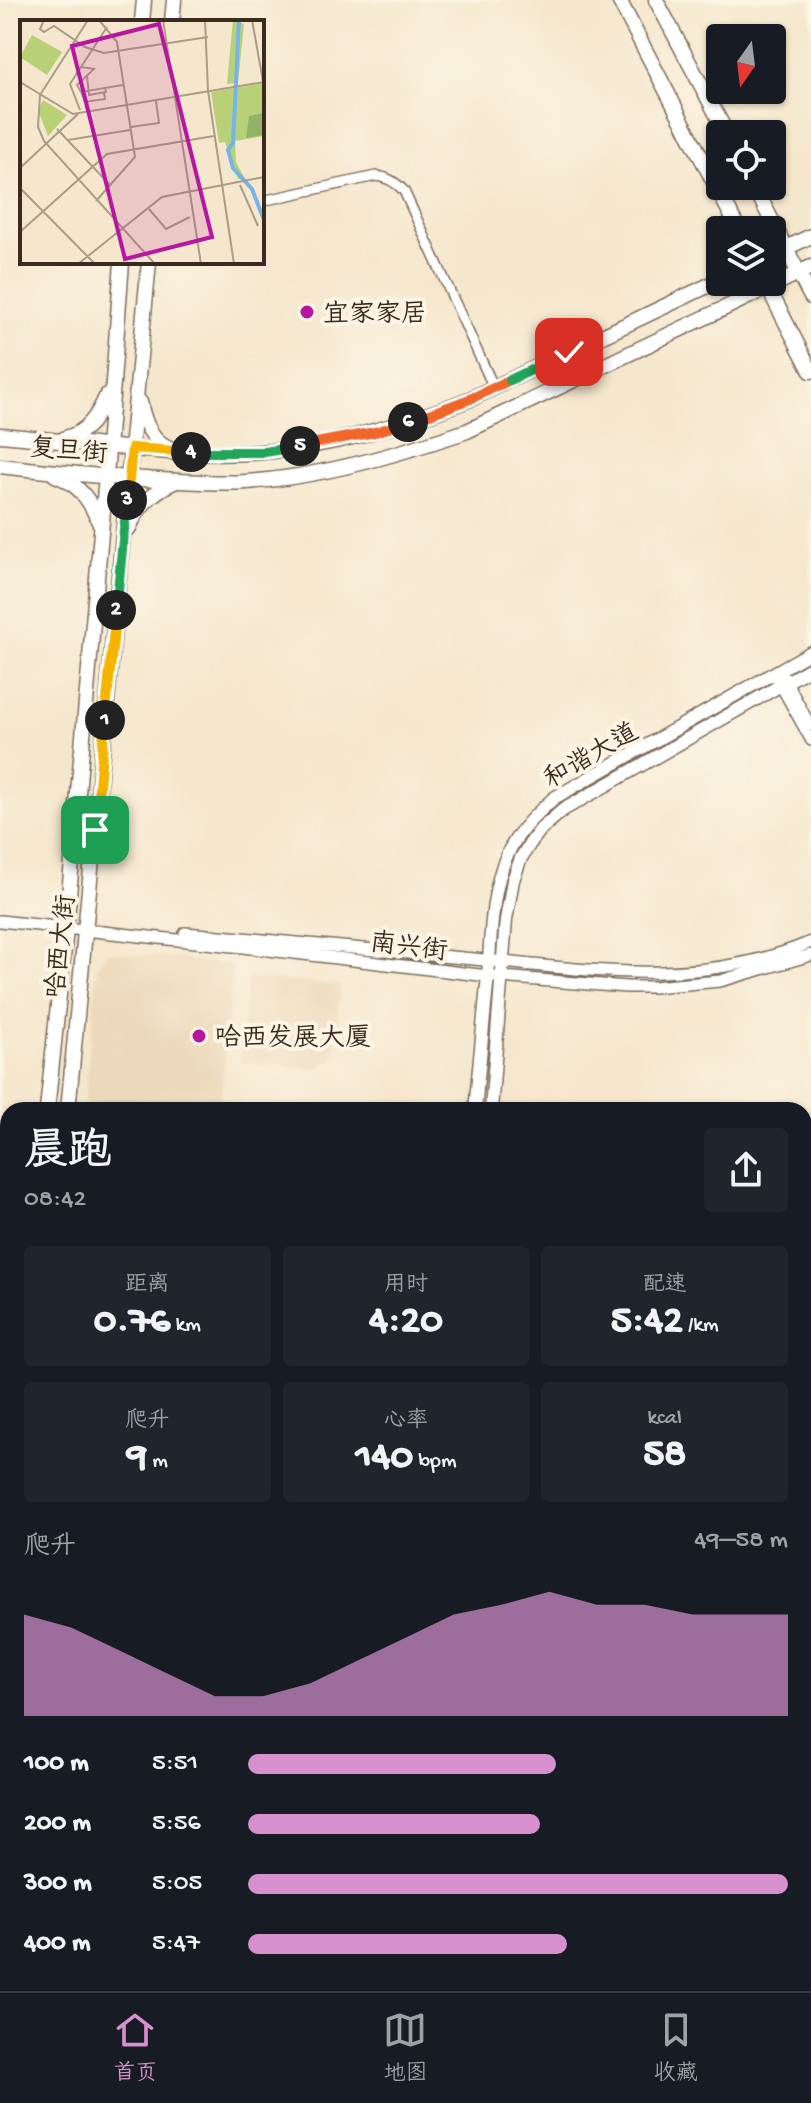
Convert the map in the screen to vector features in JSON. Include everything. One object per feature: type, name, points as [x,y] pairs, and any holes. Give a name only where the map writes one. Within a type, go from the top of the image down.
[{"type":"main road","points":[[142,20],[144,0]]},
{"type":"main road","points":[[172,20],[174,0]]},
{"type":"main road","points":[[619,0],[732,216]]},
{"type":"main road","points":[[656,0],[720,120]]},
{"type":"main road","points":[[811,236],[786,247],[805,270],[811,297]]},
{"type":"main road","name":"哈西大街","points":[[48,1102],[106,476],[122,264]]},
{"type":"main road","name":"哈西大街","points":[[69,1102],[149,264]]},
{"type":"main road","name":"复旦街","points":[[786,278],[805,270]]},
{"type":"main road","name":"复旦街","points":[[0,435],[179,452],[265,452],[375,432],[428,415],[494,388],[706,287]]},
{"type":"main road","name":"复旦街","points":[[0,466],[212,483],[284,478],[349,466],[467,431],[744,296]]},
{"type":"main road","points":[[773,296],[811,371]]},
{"type":"main road","points":[[54,440],[75,436],[86,429],[100,411],[111,383]]},
{"type":"main road","points":[[137,388],[143,416],[154,438],[165,447],[179,452]]},
{"type":"main road","points":[[43,471],[60,477],[84,493],[101,525]]},
{"type":"main road","points":[[122,548],[141,505],[154,493],[178,481]]},
{"type":"main road","name":"和谐大道","points":[[492,1102],[508,900],[521,858],[541,829],[563,810],[780,678],[811,652]]},
{"type":"main road","name":"和谐大道","points":[[476,1102],[492,919],[503,866],[514,842],[532,817],[554,798],[780,678],[811,668]]},
{"type":"street","points":[[264,201],[376,176],[399,185],[494,388]]},
{"type":"street","points":[[780,678],[811,726]]},
{"type":"street","points":[[780,678],[811,741]]},
{"type":"street","name":"南兴街","points":[[0,914],[66,926]]},
{"type":"street","name":"南兴街","points":[[0,921],[622,973],[702,970],[747,962],[811,942]]},
{"type":"street","name":"南兴街","points":[[86,927],[488,976],[653,987],[720,981],[811,955]]},
{"type":"shaded area","points":[[109,952],[233,964],[221,1102],[84,1102],[98,964]]},
{"type":"shaded area","points":[[247,977],[340,986],[334,1057],[317,1069],[240,1062]]},
{"type":"place","name":"宜家家居","points":[[307,312]]},
{"type":"place","name":"哈西发展大厦","points":[[199,1036]]},
{"type":"route","points":[[95,830],[132,448],[179,452],[265,452],[375,432],[470,399],[569,352]]}]
